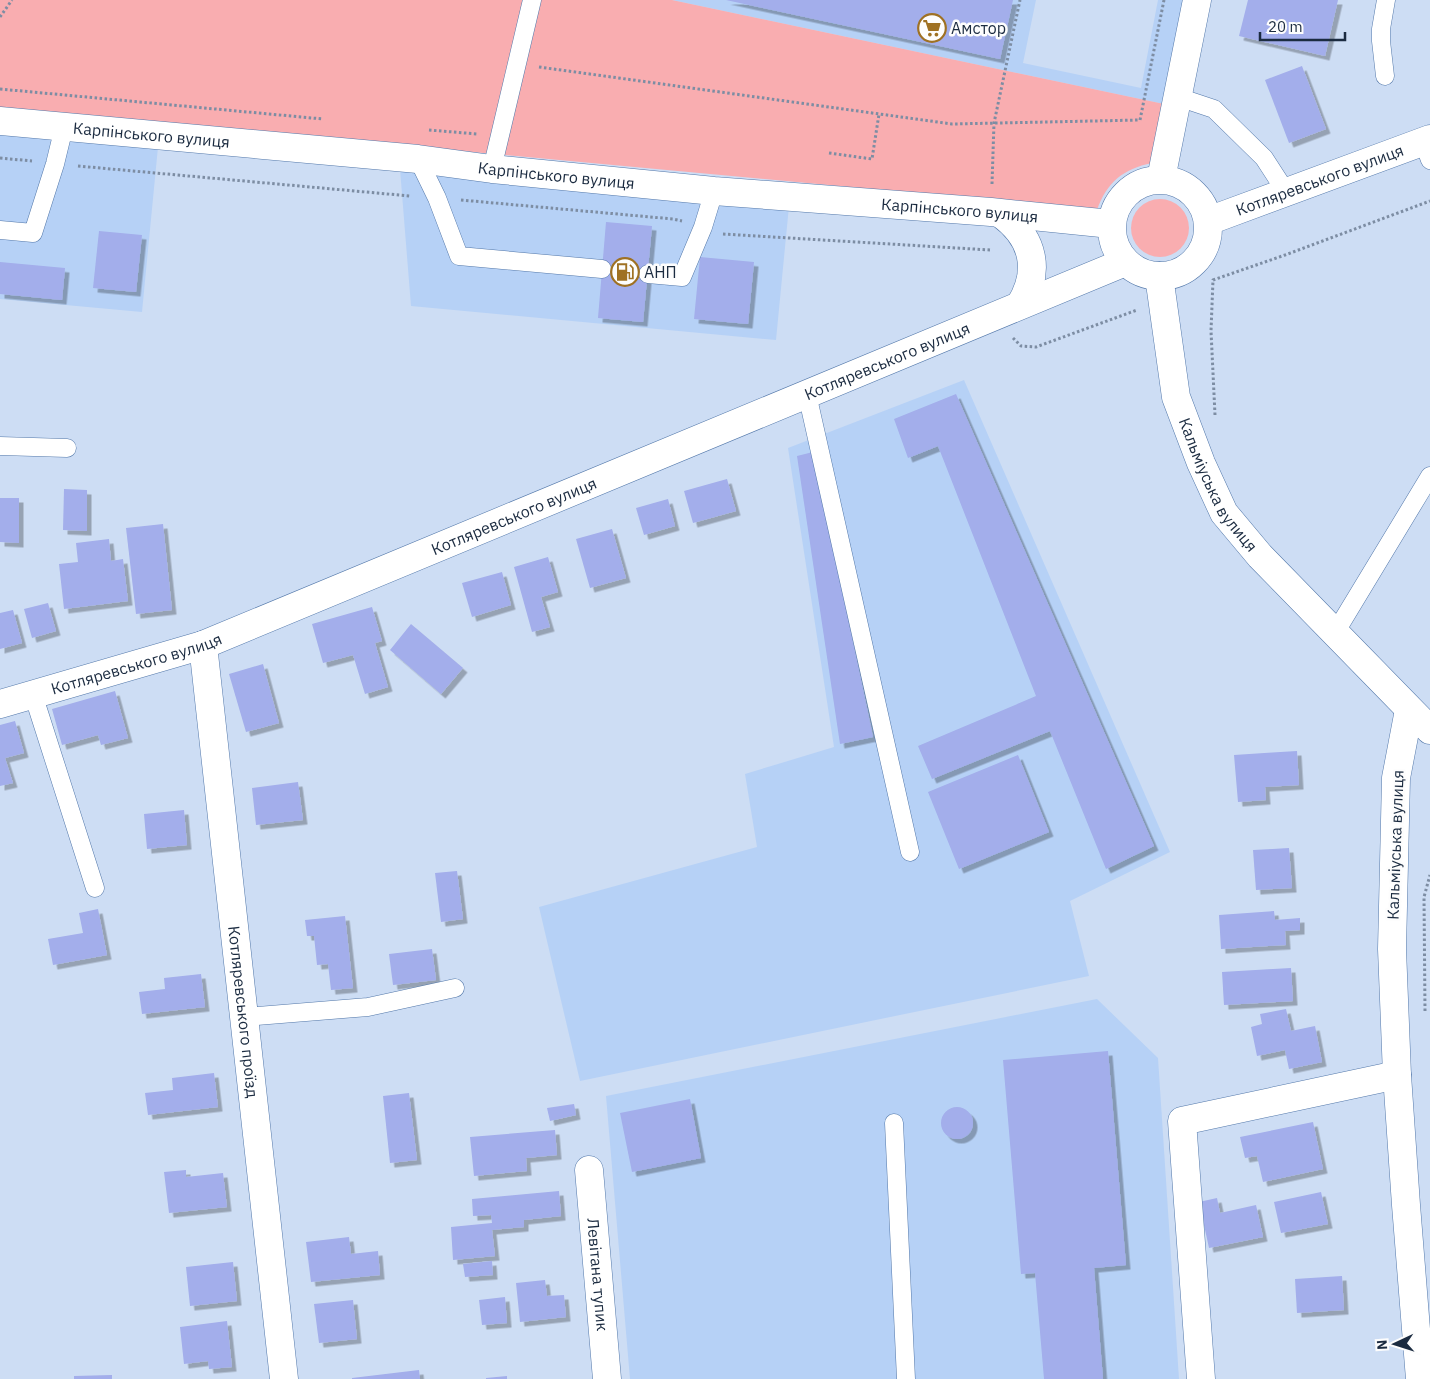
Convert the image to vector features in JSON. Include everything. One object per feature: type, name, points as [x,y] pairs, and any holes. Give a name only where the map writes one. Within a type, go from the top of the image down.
[{"type":"street","points":[[1162,179],[1197,0]]},
{"type":"street","name":"Карпінського вулиця","points":[[0,121],[418,159],[714,191],[1111,224]]},
{"type":"street","name":"Котляревського вулиця","points":[[1208,221],[1286,192],[1428,147]]},
{"type":"street","points":[[1162,179],[1178,183],[1192,192],[1200,200],[1208,221],[1205,245],[1196,260],[1182,271],[1159,276],[1140,272],[1125,262],[1114,244],[1111,224],[1119,201],[1128,192],[1138,185],[1162,179]]},
{"type":"street","points":[[1002,214],[1021,231],[1031,255],[1031,282],[1027,294],[1020,305]]},
{"type":"street","name":"Котляревського вулиця","points":[[0,704],[203,645],[1125,262]]},
{"type":"street","name":"Кальміуська вулиця","points":[[1159,276],[1176,396],[1201,463],[1224,513],[1260,556],[1409,710],[1396,778],[1392,881],[1392,949],[1397,1075],[1420,1379]]},
{"type":"street","name":"Котляревського проїзд","points":[[203,645],[284,1379]]},
{"type":"street","points":[[1409,710],[1430,730]]},
{"type":"street","points":[[1201,1379],[1182,1121],[1397,1075]]},
{"type":"street","name":"Левітана тупик","points":[[589,1170],[608,1379]]},
{"type":"lane","points":[[492,168],[532,0]]},
{"type":"lane","points":[[1384,76],[1381,29],[1386,0]]},
{"type":"lane","points":[[1178,97],[1214,109],[1264,158],[1286,192]]},
{"type":"lane","points":[[0,230],[33,233],[55,164],[64,127]]},
{"type":"lane","points":[[418,159],[437,198],[459,256],[602,270]]},
{"type":"lane","points":[[648,274],[682,277],[703,227],[714,191]]},
{"type":"lane","points":[[808,394],[910,852]]},
{"type":"lane","points":[[0,446],[67,448]]},
{"type":"lane","points":[[1335,633],[1430,476]]},
{"type":"lane","points":[[34,694],[95,888]]},
{"type":"lane","points":[[244,1017],[368,1007],[455,988]]},
{"type":"lane","points":[[894,1123],[906,1379]]},
{"type":"path","points":[[0,17],[12,0]]},
{"type":"path","points":[[992,187],[994,123],[1020,0]]},
{"type":"path","points":[[517,64],[952,124],[1140,120],[1164,0]]},
{"type":"path","points":[[0,89],[323,120]]},
{"type":"path","points":[[829,153],[872,159],[879,114]]},
{"type":"path","points":[[421,129],[499,136]]},
{"type":"path","points":[[0,158],[673,219],[726,234],[990,250]]},
{"type":"path","points":[[1215,417],[1212,330],[1213,280],[1430,201]]},
{"type":"path","points":[[1012,336],[1021,346],[1036,347],[1137,310]]},
{"type":"path","points":[[1430,875],[1424,897],[1430,893]]},
{"type":"shaded area","points":[[0,0],[672,0],[1164,104],[1152,163],[1133,169],[1117,178],[1101,200],[1097,210],[0,108]]},
{"type":"shaded area","points":[[672,0],[1036,0],[1023,63],[1141,88],[1158,0],[1184,0],[1164,104]]},
{"type":"shaded area","points":[[0,132],[158,147],[142,312],[0,299]]},
{"type":"shaded area","points":[[400,169],[789,206],[776,340],[411,306]]},
{"type":"shaded area","points":[[1160,199],[1171,201],[1181,207],[1187,217],[1189,228],[1187,239],[1181,249],[1171,255],[1160,257],[1149,255],[1139,249],[1133,239],[1131,228],[1133,217],[1139,207],[1149,201]]},
{"type":"shaded area","points":[[964,380],[1170,852],[1070,901],[1089,976],[580,1081],[539,907],[757,847],[745,774],[834,747],[788,448]]},
{"type":"shaded area","points":[[1097,999],[1158,1058],[1179,1379],[630,1379],[606,1096]]},
{"type":"building","name":"Амстор","points":[[726,0],[1013,0],[1000,59]]},
{"type":"building","points":[[1248,0],[1338,0],[1325,56],[1239,36]]},
{"type":"building","points":[[1302,66],[1326,129],[1289,143],[1265,80]]},
{"type":"building","points":[[606,222],[652,226],[643,322],[598,318]]},
{"type":"building","points":[[99,231],[142,235],[136,292],[93,288]]},
{"type":"building","points":[[700,257],[754,262],[748,324],[694,319]]},
{"type":"building","points":[[0,262],[65,268],[62,300],[0,294]]},
{"type":"building","points":[[956,394],[1154,846],[1106,869],[1050,731],[932,779],[918,746],[1036,696],[938,446],[908,458],[894,419]]},
{"type":"building","points":[[813,452],[873,737],[840,744],[797,456]]},
{"type":"building","points":[[727,479],[736,511],[693,523],[684,491]]},
{"type":"building","points":[[64,489],[87,490],[87,531],[63,530]]},
{"type":"building","points":[[0,498],[19,498],[19,543],[0,542]]},
{"type":"building","points":[[668,499],[675,526],[644,535],[636,508]]},
{"type":"building","points":[[163,524],[172,610],[136,614],[126,528]]},
{"type":"building","points":[[612,529],[626,578],[590,588],[576,539]]},
{"type":"building","points":[[109,539],[111,561],[123,559],[128,601],[64,609],[59,564],[78,562],[76,543]]},
{"type":"building","points":[[548,557],[558,592],[541,597],[550,627],[532,632],[514,567]]},
{"type":"building","points":[[502,572],[511,605],[472,617],[462,583]]},
{"type":"building","points":[[48,603],[56,631],[32,638],[24,609]]},
{"type":"building","points":[[372,607],[382,641],[375,643],[388,687],[365,694],[353,655],[323,663],[312,624]]},
{"type":"building","points":[[13,610],[22,643],[0,649],[0,613]]},
{"type":"building","points":[[411,624],[463,668],[441,694],[390,650]]},
{"type":"building","points":[[263,664],[279,723],[246,732],[229,674]]},
{"type":"building","points":[[115,691],[128,738],[101,745],[98,735],[62,745],[52,709]]},
{"type":"building","points":[[15,721],[24,753],[5,758],[13,783],[0,786],[0,725]]},
{"type":"building","points":[[1297,751],[1299,785],[1265,787],[1266,800],[1238,802],[1234,755]]},
{"type":"building","points":[[1018,755],[1049,832],[959,869],[928,792]]},
{"type":"building","points":[[298,782],[303,820],[256,825],[252,788]]},
{"type":"building","points":[[184,810],[187,845],[147,849],[144,814]]},
{"type":"building","points":[[1289,848],[1292,888],[1256,890],[1253,850]]},
{"type":"building","points":[[457,871],[463,919],[441,922],[435,873]]},
{"type":"building","points":[[98,909],[107,955],[53,965],[48,939],[83,933],[79,913]]},
{"type":"building","points":[[1274,911],[1275,920],[1300,918],[1300,930],[1285,931],[1286,945],[1221,949],[1219,915]]},
{"type":"building","points":[[345,916],[353,988],[331,990],[328,964],[317,965],[314,936],[307,936],[305,920]]},
{"type":"building","points":[[432,949],[436,980],[393,985],[389,954]]},
{"type":"building","points":[[1291,968],[1293,1001],[1224,1005],[1222,972]]},
{"type":"building","points":[[201,974],[205,1007],[142,1014],[139,992],[165,989],[164,978]]},
{"type":"building","points":[[1286,1009],[1291,1031],[1315,1026],[1322,1062],[1289,1069],[1285,1050],[1257,1056],[1251,1027],[1262,1024],[1260,1014]]},
{"type":"building","points":[[1108,1051],[1126,1265],[1094,1268],[1103,1379],[1044,1379],[1035,1273],[1021,1274],[1003,1060]]},
{"type":"building","points":[[214,1073],[218,1107],[148,1115],[145,1093],[173,1090],[172,1078]]},
{"type":"building","points":[[409,1093],[417,1160],[390,1163],[383,1096]]},
{"type":"building","points":[[690,1099],[701,1158],[632,1172],[620,1113]]},
{"type":"building","points":[[574,1104],[576,1115],[550,1121],[547,1108]]},
{"type":"building","points":[[957,1107],[969,1111],[973,1123],[969,1135],[957,1139],[945,1135],[941,1123],[945,1111]]},
{"type":"building","points":[[1313,1122],[1323,1169],[1263,1182],[1257,1156],[1245,1158],[1240,1137]]},
{"type":"building","points":[[555,1130],[557,1155],[526,1158],[527,1171],[474,1176],[470,1137]]},
{"type":"building","points":[[186,1170],[186,1177],[223,1173],[227,1207],[169,1213],[164,1172]]},
{"type":"building","points":[[559,1191],[561,1216],[524,1220],[524,1227],[492,1230],[495,1256],[453,1260],[451,1227],[492,1223],[491,1215],[473,1216],[472,1199]]},
{"type":"building","points":[[1321,1192],[1328,1224],[1281,1233],[1274,1202]]},
{"type":"building","points":[[1217,1198],[1220,1213],[1256,1205],[1263,1237],[1209,1248],[1199,1202]]},
{"type":"building","points":[[349,1237],[351,1254],[378,1251],[380,1275],[311,1282],[306,1242]]},
{"type":"building","points":[[492,1261],[493,1275],[465,1277],[463,1264]]},
{"type":"building","points":[[233,1262],[237,1301],[190,1306],[186,1267]]},
{"type":"building","points":[[1342,1276],[1344,1310],[1297,1313],[1295,1279]]},
{"type":"building","points":[[545,1280],[547,1296],[564,1295],[566,1317],[520,1322],[516,1283]]},
{"type":"building","points":[[505,1297],[507,1323],[482,1325],[479,1300]]},
{"type":"building","points":[[353,1300],[357,1339],[319,1343],[314,1304]]},
{"type":"building","points":[[227,1321],[232,1367],[209,1369],[208,1361],[184,1364],[180,1327]]},
{"type":"building","points":[[419,1370],[420,1379],[352,1379],[352,1378]]},
{"type":"building","points":[[112,1375],[112,1379],[74,1379],[74,1376]]},
{"type":"building","points":[[507,1376],[507,1379],[486,1379],[486,1378]]},
{"type":"place","name":"Амстор","points":[[932,28]]},
{"type":"place","name":"АНП","points":[[625,272]]}]
